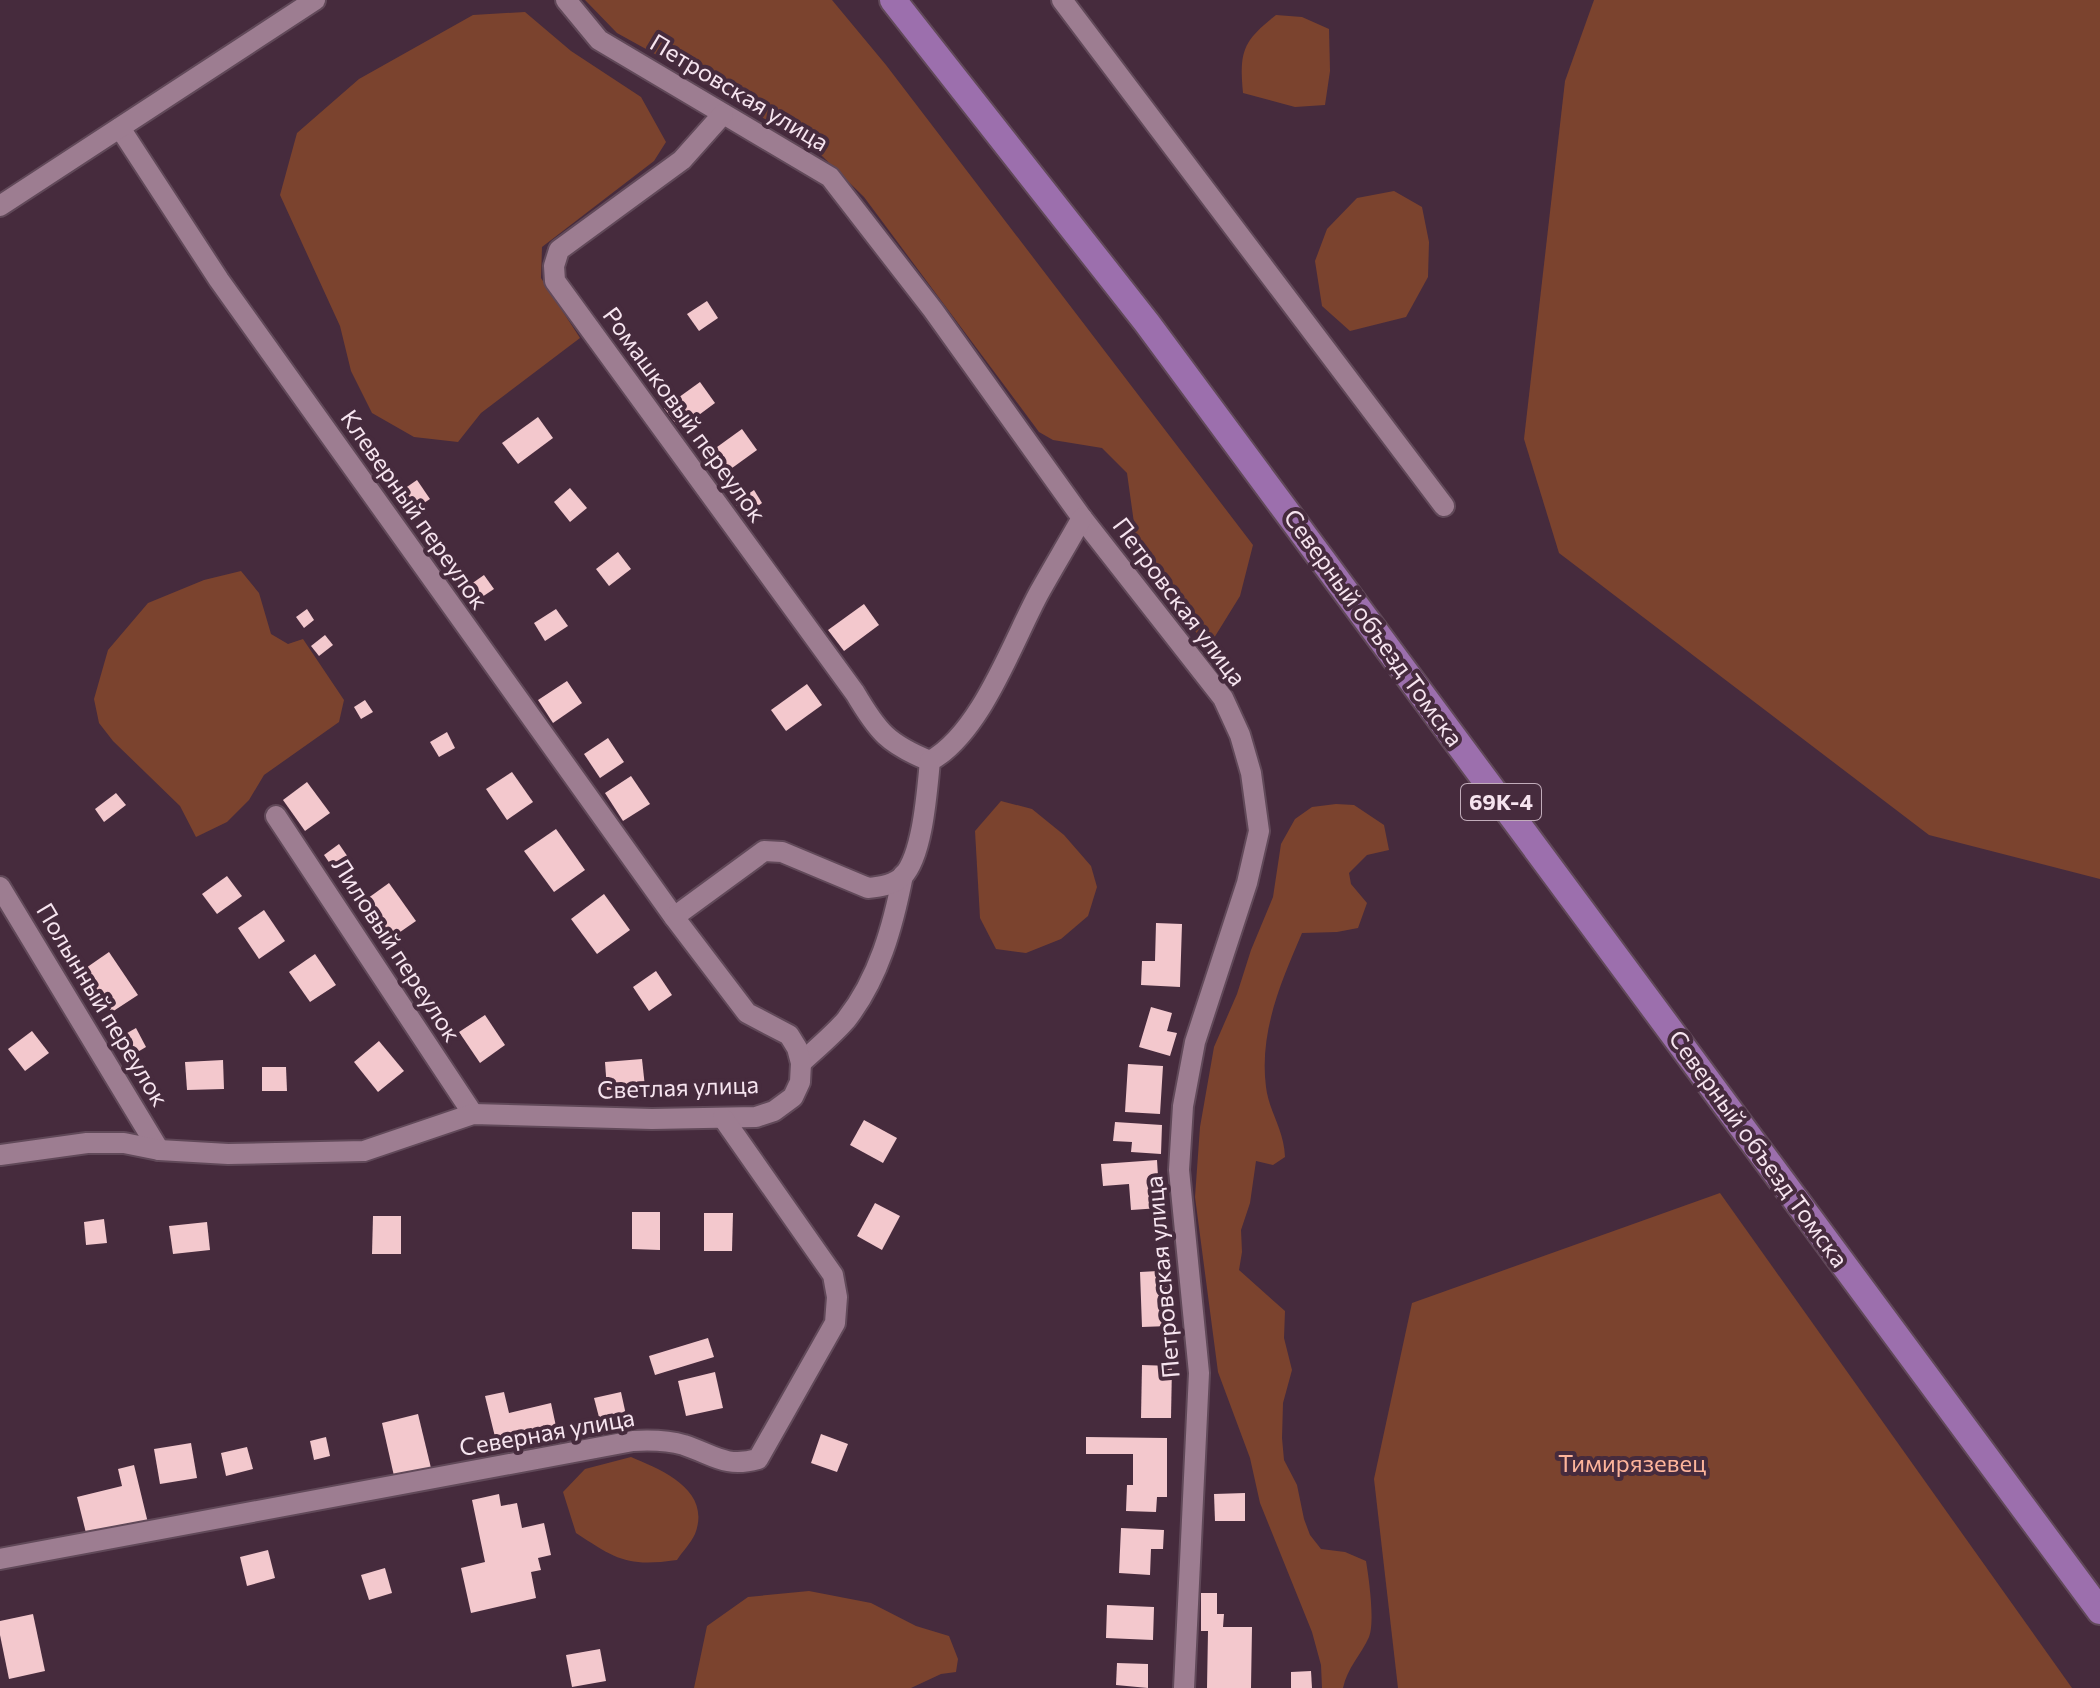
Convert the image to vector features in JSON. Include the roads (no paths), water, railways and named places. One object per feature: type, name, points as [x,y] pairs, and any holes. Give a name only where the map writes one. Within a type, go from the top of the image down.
[{"type":"main road","name":"Северный объезд Томска","points":[[893,0],[1147,323],[2100,1611]]},
{"type":"street","points":[[0,206],[315,0]]},
{"type":"street","name":"Петровская улица","points":[[566,0],[599,40],[830,177],[933,310],[1082,518],[1223,698],[1240,735],[1251,773],[1259,831],[1247,883],[1195,1042],[1183,1106],[1179,1170],[1199,1373],[1184,1688]]},
{"type":"street","points":[[1062,0],[1444,506]]},
{"type":"street","name":"Ромашковый переулок","points":[[723,114],[682,160],[559,250],[554,266],[555,281],[878,728],[886,738],[930,761]]},
{"type":"street","name":"Клеверный переулок","points":[[120,128],[228,293],[674,917]]},
{"type":"street","points":[[903,875],[892,930],[870,979],[846,1020],[801,1063],[789,1035],[747,1013],[674,917],[764,851],[782,852],[868,888],[895,882],[903,875],[911,862],[924,818],[930,761],[955,743],[976,714],[1082,518]]},
{"type":"street","name":"Лиловый переулок","points":[[276,816],[473,1114]]},
{"type":"street","name":"Полынный переулок","points":[[0,887],[159,1150]]},
{"type":"street","name":"Светлая улица","points":[[0,1155],[87,1143],[124,1143],[159,1150],[282,1154],[364,1151],[473,1114],[652,1119],[756,1117],[774,1111],[793,1097],[800,1082],[801,1063]]},
{"type":"street","name":"Северная улица","points":[[0,1559],[633,1441],[658,1440],[683,1445],[727,1463],[742,1464],[758,1459],[835,1323],[837,1297],[833,1275],[723,1118]]},
{"type":"park label","name":"Тимирязевец","points":[[1632,1464]]}]
